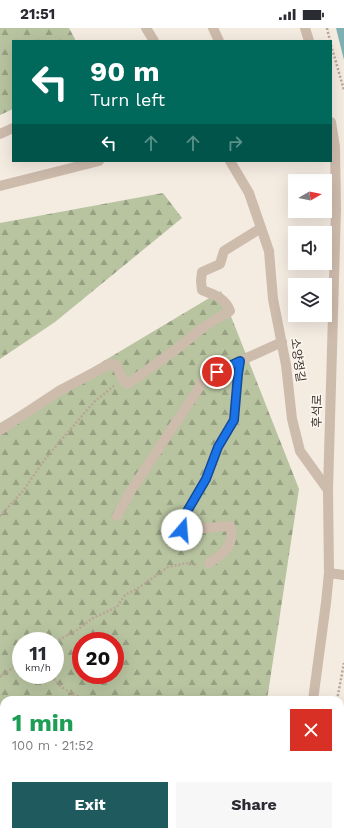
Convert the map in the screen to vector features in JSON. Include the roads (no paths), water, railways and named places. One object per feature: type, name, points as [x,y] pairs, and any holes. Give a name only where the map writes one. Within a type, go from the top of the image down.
[{"type":"street","points":[[146,28],[153,40]]},
{"type":"street","points":[[213,28],[219,40]]},
{"type":"street","points":[[305,28],[309,40]]},
{"type":"street","points":[[0,134],[12,128]]},
{"type":"street","name":"후석로","points":[[314,696],[326,603],[328,574],[328,490],[336,209],[335,147],[332,128]]},
{"type":"street","points":[[0,186],[95,162]]},
{"type":"street","name":"소양정길","points":[[231,162],[249,193],[269,251],[273,299],[282,342],[292,419],[300,451],[328,490]]},
{"type":"street","points":[[0,430],[59,391],[110,364],[116,365],[123,380],[128,384],[205,326],[230,311],[228,305],[220,297],[202,290],[202,272],[220,264],[224,251],[261,228]]},
{"type":"street","points":[[117,516],[130,492],[206,377],[282,342]]},
{"type":"street","points":[[209,563],[223,553],[231,541],[232,531],[230,526],[182,530],[182,520],[206,479],[218,447],[234,420],[240,361]]},
{"type":"street","points":[[328,574],[344,575]]},
{"type":"water","points":[[336,28],[344,28],[344,60]]}]
